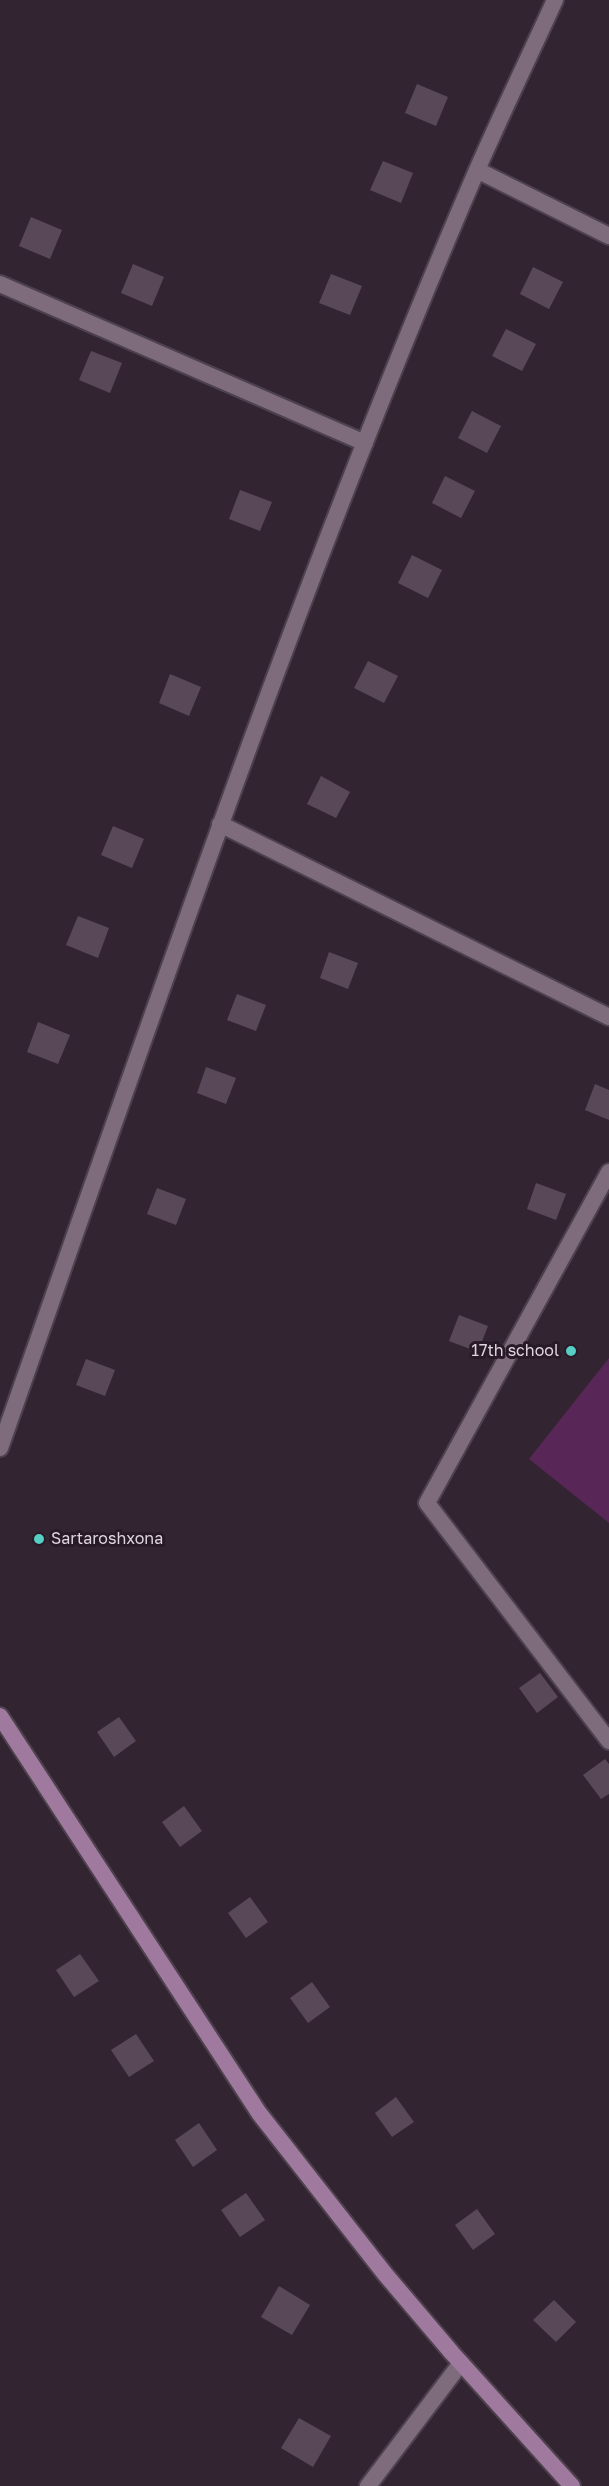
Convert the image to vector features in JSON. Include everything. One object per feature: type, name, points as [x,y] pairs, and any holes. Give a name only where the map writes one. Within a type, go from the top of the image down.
[{"type":"main road","points":[[0,1716],[259,2113],[385,2274],[461,2363],[572,2486]]},
{"type":"street","points":[[0,1448],[220,824],[365,443],[477,170],[555,0]]},
{"type":"street","points":[[477,170],[609,236]]},
{"type":"street","points":[[0,284],[365,443]]},
{"type":"street","points":[[220,824],[609,1017]]},
{"type":"street","points":[[609,1172],[427,1503],[609,1741]]},
{"type":"street","points":[[368,2486],[461,2363]]},
{"type":"shaded area","points":[[609,1358],[609,1523],[529,1459]]},
{"type":"building","points":[[417,84],[448,97],[436,126],[405,113]]},
{"type":"building","points":[[383,161],[413,173],[401,203],[370,190]]},
{"type":"building","points":[[31,217],[62,230],[50,259],[19,246]]},
{"type":"building","points":[[133,264],[164,277],[152,306],[121,293]]},
{"type":"building","points":[[533,267],[563,282],[549,309],[520,294]]},
{"type":"building","points":[[331,274],[362,286],[350,315],[319,303]]},
{"type":"building","points":[[506,329],[536,344],[522,371],[492,356]]},
{"type":"building","points":[[91,351],[122,363],[110,393],[79,380]]},
{"type":"building","points":[[472,411],[501,426],[487,453],[458,438]]},
{"type":"building","points":[[445,476],[475,491],[461,518],[432,503]]},
{"type":"building","points":[[240,490],[272,502],[260,531],[229,519]]},
{"type":"building","points":[[412,555],[442,570],[428,598],[398,583]]},
{"type":"building","points":[[368,661],[398,676],[384,703],[354,688]]},
{"type":"building","points":[[170,674],[201,687],[189,716],[159,703]]},
{"type":"building","points":[[321,776],[350,792],[336,818],[307,804]]},
{"type":"building","points":[[113,826],[144,839],[132,868],[101,855]]},
{"type":"building","points":[[78,916],[109,928],[98,958],[66,945]]},
{"type":"building","points":[[329,952],[358,963],[348,989],[320,978]]},
{"type":"building","points":[[237,994],[266,1005],[256,1031],[227,1020]]},
{"type":"building","points":[[38,1022],[70,1035],[58,1064],[27,1052]]},
{"type":"building","points":[[206,1067],[236,1078],[226,1104],[197,1093]]},
{"type":"building","points":[[595,1084],[609,1090],[609,1120],[585,1110]]},
{"type":"building","points":[[536,1183],[566,1194],[556,1220],[527,1209]]},
{"type":"building","points":[[157,1188],[186,1199],[176,1225],[147,1214]]},
{"type":"building","points":[[459,1315],[488,1326],[478,1352],[449,1341]]},
{"type":"building","points":[[86,1359],[115,1370],[105,1396],[76,1385]]},
{"type":"building","points":[[540,1673],[558,1697],[537,1713],[519,1688]]},
{"type":"building","points":[[119,1717],[136,1741],[114,1757],[97,1732]]},
{"type":"building","points":[[605,1759],[609,1764],[609,1794],[601,1799],[583,1775]]},
{"type":"building","points":[[184,1806],[202,1831],[180,1847],[162,1822]]},
{"type":"building","points":[[250,1897],[268,1922],[246,1938],[228,1913]]},
{"type":"building","points":[[80,1954],[99,1981],[74,1997],[56,1970]]},
{"type":"building","points":[[312,1982],[330,2007],[308,2023],[290,1998]]},
{"type":"building","points":[[136,2034],[154,2061],[129,2077],[111,2050]]},
{"type":"building","points":[[396,2097],[414,2122],[392,2137],[375,2113]]},
{"type":"building","points":[[199,2123],[217,2150],[193,2167],[175,2140]]},
{"type":"building","points":[[246,2193],[265,2220],[240,2237],[221,2210]]},
{"type":"building","points":[[477,2209],[495,2234],[473,2250],[455,2225]]},
{"type":"building","points":[[279,2286],[310,2305],[292,2335],[261,2317]]},
{"type":"building","points":[[554,2300],[576,2322],[556,2342],[533,2320]]},
{"type":"building","points":[[299,2418],[331,2436],[313,2467],[281,2448]]},
{"type":"place","name":"17th school","points":[[571,1351]]},
{"type":"place","name":"Sartaroshxona","points":[[39,1539]]}]
